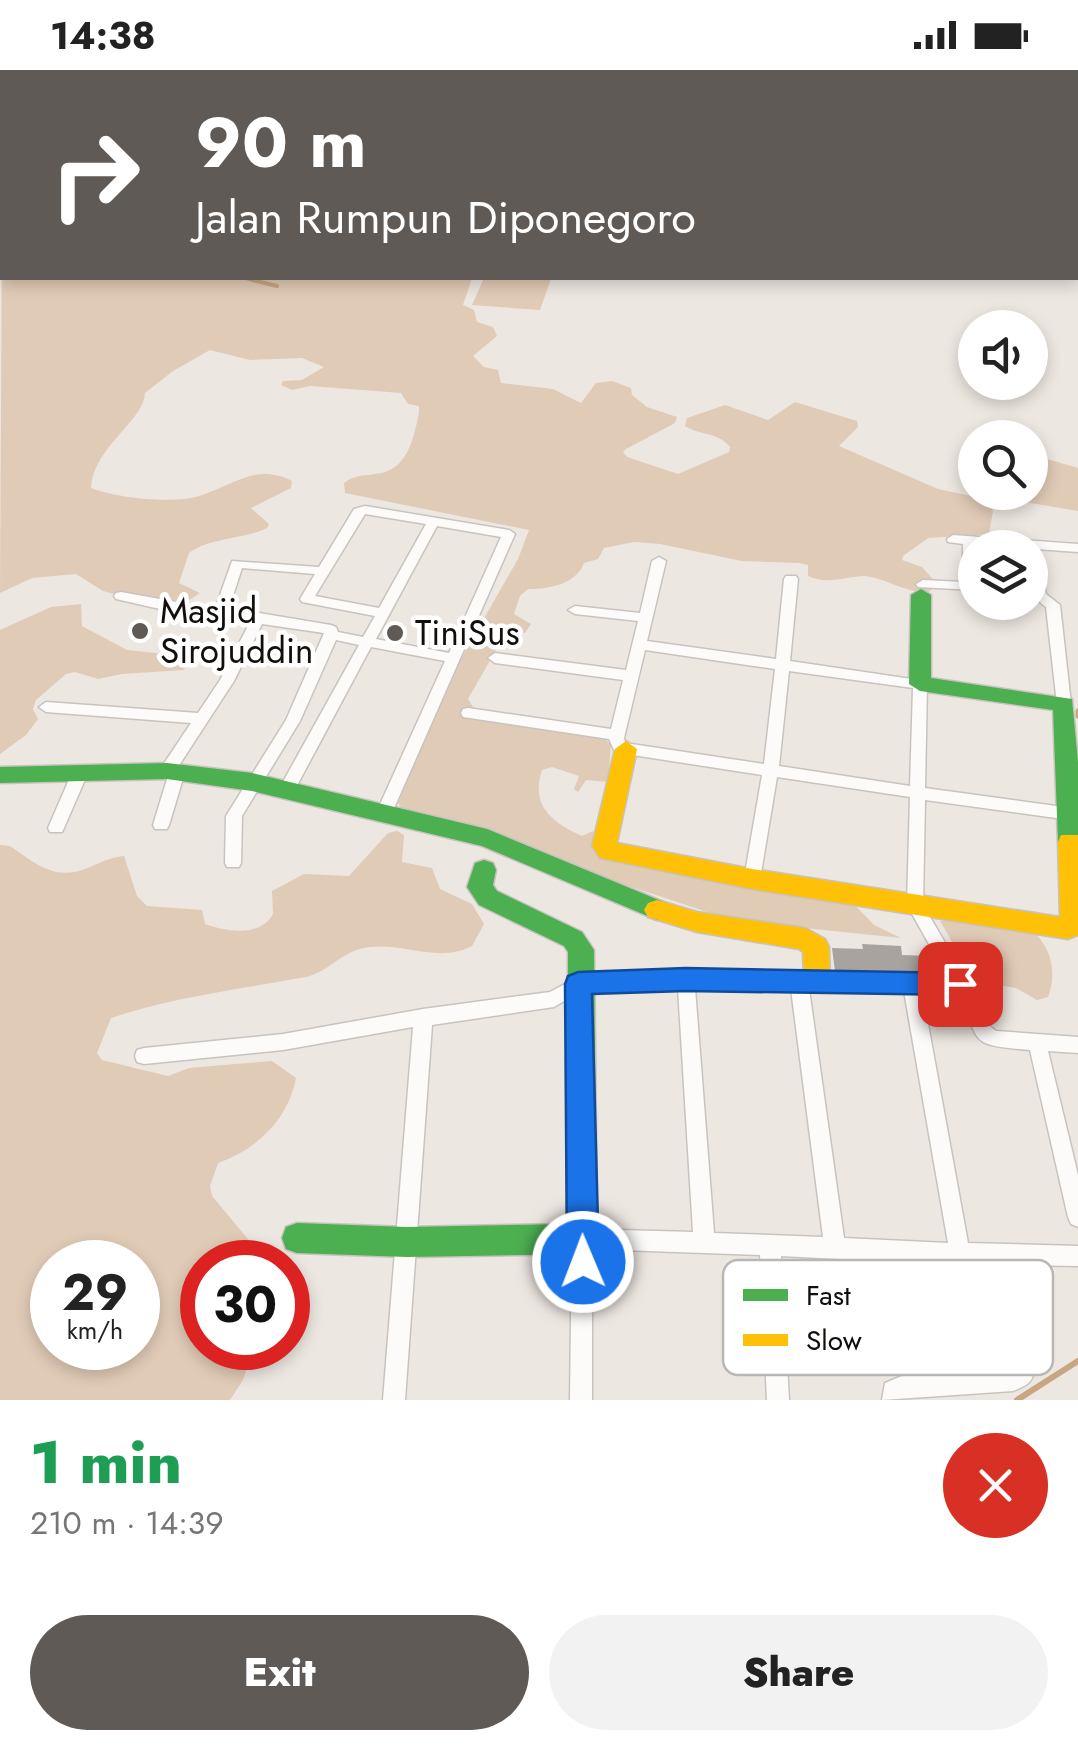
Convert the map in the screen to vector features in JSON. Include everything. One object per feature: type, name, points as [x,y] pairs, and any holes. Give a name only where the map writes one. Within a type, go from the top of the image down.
[{"type":"street","points":[[384,613],[307,599],[358,512],[366,510],[509,534],[385,811]]},
{"type":"street","points":[[287,789],[434,520]]},
{"type":"street","points":[[953,539],[958,540]]},
{"type":"street","points":[[1048,547],[1078,548]]},
{"type":"street","points":[[660,561],[631,676],[606,850],[752,879],[1068,929],[1074,922],[1074,814],[1053,605],[1048,602]]},
{"type":"street","points":[[220,614],[237,564],[322,572]]},
{"type":"street","points":[[752,879],[771,770],[791,579]]},
{"type":"street","points":[[958,588],[922,590],[915,905],[986,1036],[1078,1045]]},
{"type":"street","points":[[121,596],[332,630],[293,720],[234,816],[233,862]]},
{"type":"street","points":[[575,610],[646,618]]},
{"type":"street","points":[[161,824],[172,771],[227,681],[259,617]]},
{"type":"street","points":[[332,634],[452,658]]},
{"type":"street","points":[[640,644],[1064,704]]},
{"type":"street","points":[[496,658],[631,676]]},
{"type":"street","points":[[46,706],[202,719]]},
{"type":"street","points":[[468,713],[771,770],[1074,814]]},
{"type":"street","points":[[0,775],[172,771],[287,789],[508,845],[663,912],[697,922],[805,939],[816,947],[808,981],[835,1249]]},
{"type":"street","points":[[56,828],[78,775]]},
{"type":"street","points":[[484,870],[480,887],[488,898],[577,942],[582,963],[578,984],[581,1400]]},
{"type":"street","points":[[144,1056],[283,1042],[554,998],[578,984],[686,980],[960,984]]},
{"type":"street","points":[[686,980],[704,1240]]},
{"type":"street","points":[[912,984],[960,1255]]},
{"type":"street","points":[[394,1400],[422,1017]]},
{"type":"street","points":[[1037,1042],[1078,1217]]},
{"type":"street","points":[[297,1238],[408,1242],[704,1240],[960,1255],[1078,1256]]},
{"type":"street","points":[[770,1246],[771,1260]]},
{"type":"street","points":[[1005,1255],[1006,1260]]},
{"type":"street","points":[[777,1375],[778,1400]]},
{"type":"street","points":[[893,1400],[893,1391],[902,1387],[1013,1380],[1020,1375]]},
{"type":"shaded area","points":[[2,280],[471,280],[463,305],[474,310],[477,322],[493,327],[497,336],[473,356],[484,367],[498,370],[501,383],[553,389],[581,403],[596,383],[612,381],[631,388],[632,395],[647,407],[677,417],[675,423],[626,449],[623,452],[627,457],[678,474],[729,452],[730,447],[720,438],[685,426],[687,418],[725,405],[768,420],[795,402],[857,421],[858,427],[839,446],[938,489],[958,493],[958,510],[993,511],[990,530],[958,530],[958,536],[928,538],[903,556],[902,560],[922,567],[938,585],[927,593],[864,576],[815,579],[808,576],[808,565],[799,563],[742,561],[634,542],[604,548],[598,559],[584,563],[569,580],[528,589],[520,596],[514,614],[531,624],[525,633],[505,634],[468,699],[475,710],[599,735],[611,744],[608,782],[586,780],[578,792],[574,789],[579,776],[552,767],[542,770],[541,803],[571,831],[582,836],[593,831],[599,845],[852,902],[874,925],[901,938],[734,921],[404,811],[398,803],[451,676],[518,559],[529,530],[345,493],[344,483],[348,480],[386,472],[407,453],[419,406],[408,404],[401,393],[310,386],[292,390],[281,385],[283,381],[302,380],[324,367],[302,358],[250,360],[210,350],[145,393],[136,414],[100,460],[91,488],[131,497],[177,500],[257,475],[279,476],[292,481],[291,488],[251,508],[269,524],[267,528],[207,544],[189,553],[179,583],[200,593],[185,603],[141,601],[103,591],[76,574],[32,578],[0,593]]},
{"type":"shaded area","points":[[483,280],[551,280],[540,310],[472,305]]},
{"type":"shaded area","points":[[1048,459],[1078,468],[1078,511],[1048,506]]},
{"type":"shaded area","points":[[81,604],[82,626],[127,650],[165,654],[188,651],[193,661],[183,670],[98,679],[75,672],[66,674],[36,700],[33,709],[38,719],[26,735],[0,754],[0,630],[51,607]]},
{"type":"shaded area","points":[[397,831],[404,835],[402,862],[432,868],[440,889],[472,904],[484,924],[472,946],[458,951],[360,949],[306,977],[183,999],[111,1018],[97,1053],[102,1060],[168,1076],[189,1068],[272,1061],[296,1078],[278,1120],[246,1150],[218,1163],[210,1186],[212,1196],[249,1240],[180,1240],[180,1370],[246,1370],[230,1400],[0,1400],[0,845],[10,846],[44,868],[63,873],[124,856],[137,896],[147,906],[202,910],[205,924],[243,931],[268,921],[273,914],[272,891],[304,874],[349,876],[388,833]]},
{"type":"shaded area","points":[[961,919],[1033,932],[1045,945],[1051,962],[1048,997],[1037,1000],[1016,988],[975,981],[940,921]]},
{"type":"building","points":[[862,944],[901,946],[902,955],[931,956],[941,972],[835,971],[832,948],[863,949]]},
{"type":"waterway","points":[[250,280],[263,283]]},
{"type":"waterway","points":[[252,280],[277,286]]},
{"type":"waterway","points":[[1078,711],[1078,716]]},
{"type":"waterway","points":[[1017,1400],[1078,1361]]},
{"type":"traffic: fast","points":[[921,595],[920,684],[1064,704],[1070,842]]},
{"type":"traffic: fast","points":[[0,775],[167,771],[252,782],[487,838],[657,910]]},
{"type":"traffic: fast","points":[[297,1238],[407,1242],[582,1239],[581,950],[573,939],[488,898],[480,887],[484,870]]},
{"type":"traffic: slow","points":[[626,749],[604,846],[609,851],[752,879],[1068,929],[1073,923],[1070,842]]},
{"type":"traffic: slow","points":[[657,910],[697,922],[805,939],[816,947],[817,981]]},
{"type":"place","name":"Masjid Sirojuddin","points":[[140,631]]},
{"type":"place","name":"TiniSus","points":[[395,633]]},
{"type":"route","points":[[583,1262],[578,984],[686,980],[960,984]]}]
